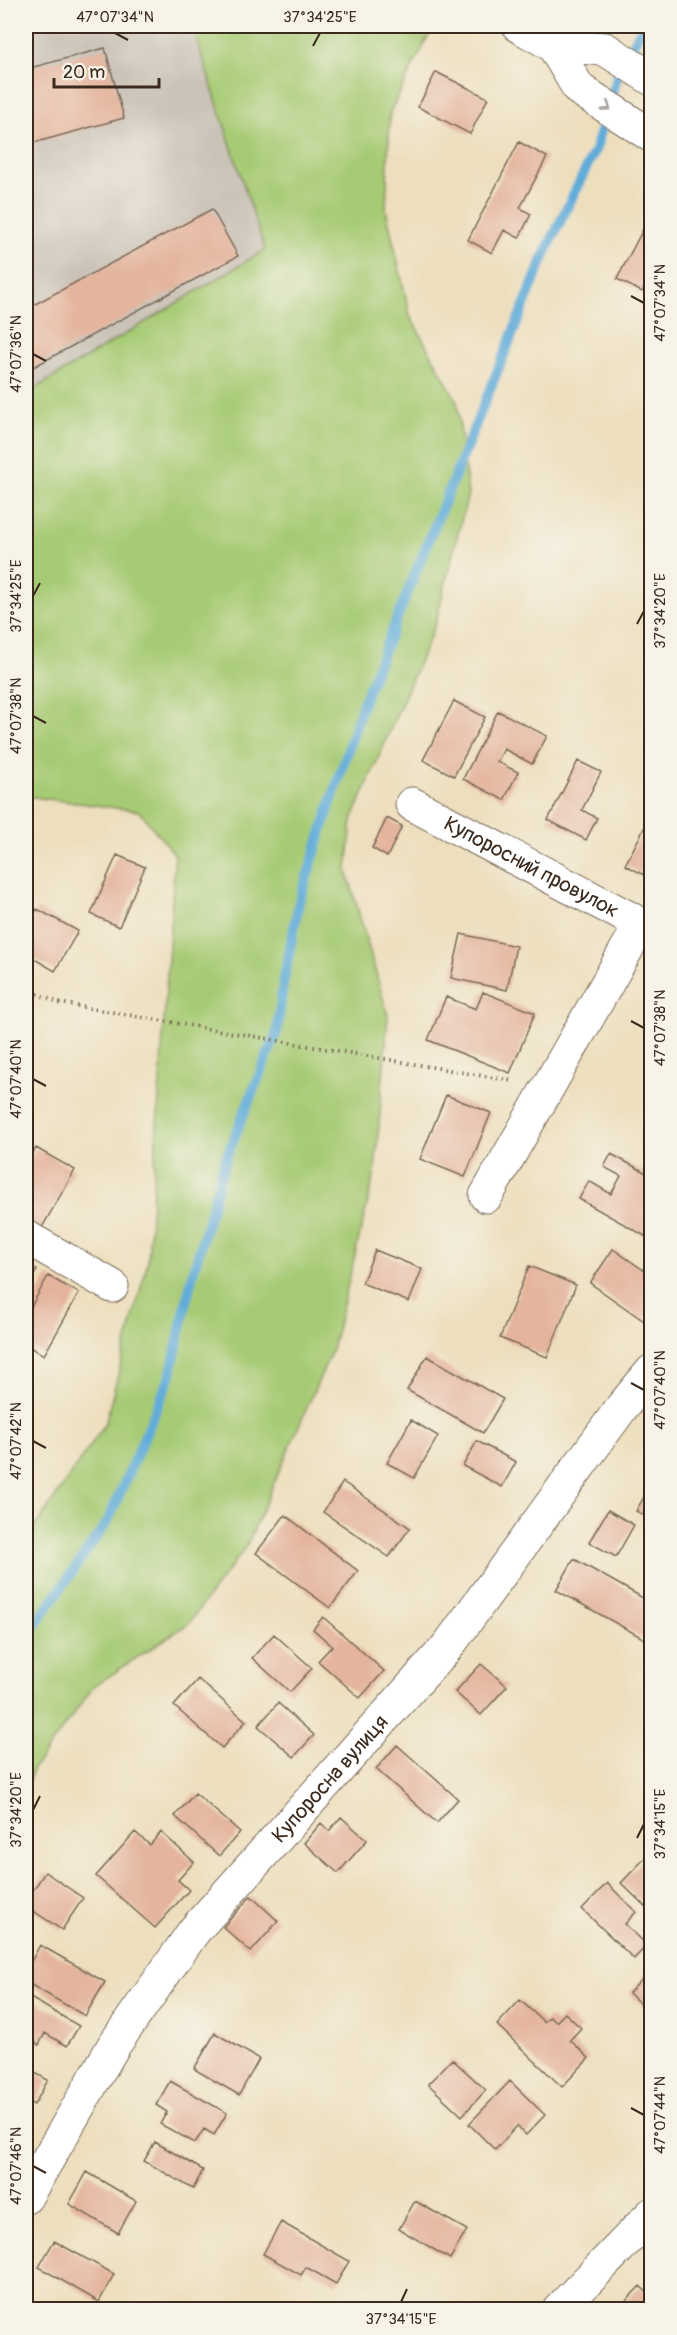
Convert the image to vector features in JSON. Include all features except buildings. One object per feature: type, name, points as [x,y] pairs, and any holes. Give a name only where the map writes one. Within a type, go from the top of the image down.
[{"type":"street","points":[[519,26],[553,45],[605,49],[651,79]]},
{"type":"street","points":[[553,45],[579,89],[643,131]]},
{"type":"street","name":"Купоросний провулок","points":[[412,804],[646,927]]},
{"type":"street","points":[[486,1196],[646,927]]},
{"type":"street","points":[[26,1237],[112,1286]]},
{"type":"street","name":"Купоросна вулиця","points":[[26,2197],[114,2045],[194,1931],[448,1646],[615,1416],[651,1371]]},
{"type":"street","points":[[559,2310],[651,2214]]},
{"type":"path","points":[[26,989],[59,1003],[549,1087]]},
{"type":"shaded area","points":[[26,26],[192,26],[265,250],[26,394]]},
{"type":"green space","points":[[192,26],[441,26],[429,35],[390,112],[386,209],[410,316],[457,401],[468,494],[435,625],[352,820],[347,871],[388,1016],[375,1172],[332,1350],[247,1545],[188,1624],[94,1686],[33,1769],[26,1790],[26,1540],[105,1424],[148,1261],[175,855],[139,811],[26,796],[26,394],[265,250]]},
{"type":"waterway","points":[[26,1638],[108,1521],[170,1377],[193,1273],[225,1160],[277,1032],[283,984],[299,902],[365,697],[547,249],[596,148],[619,71],[643,26]]}]
